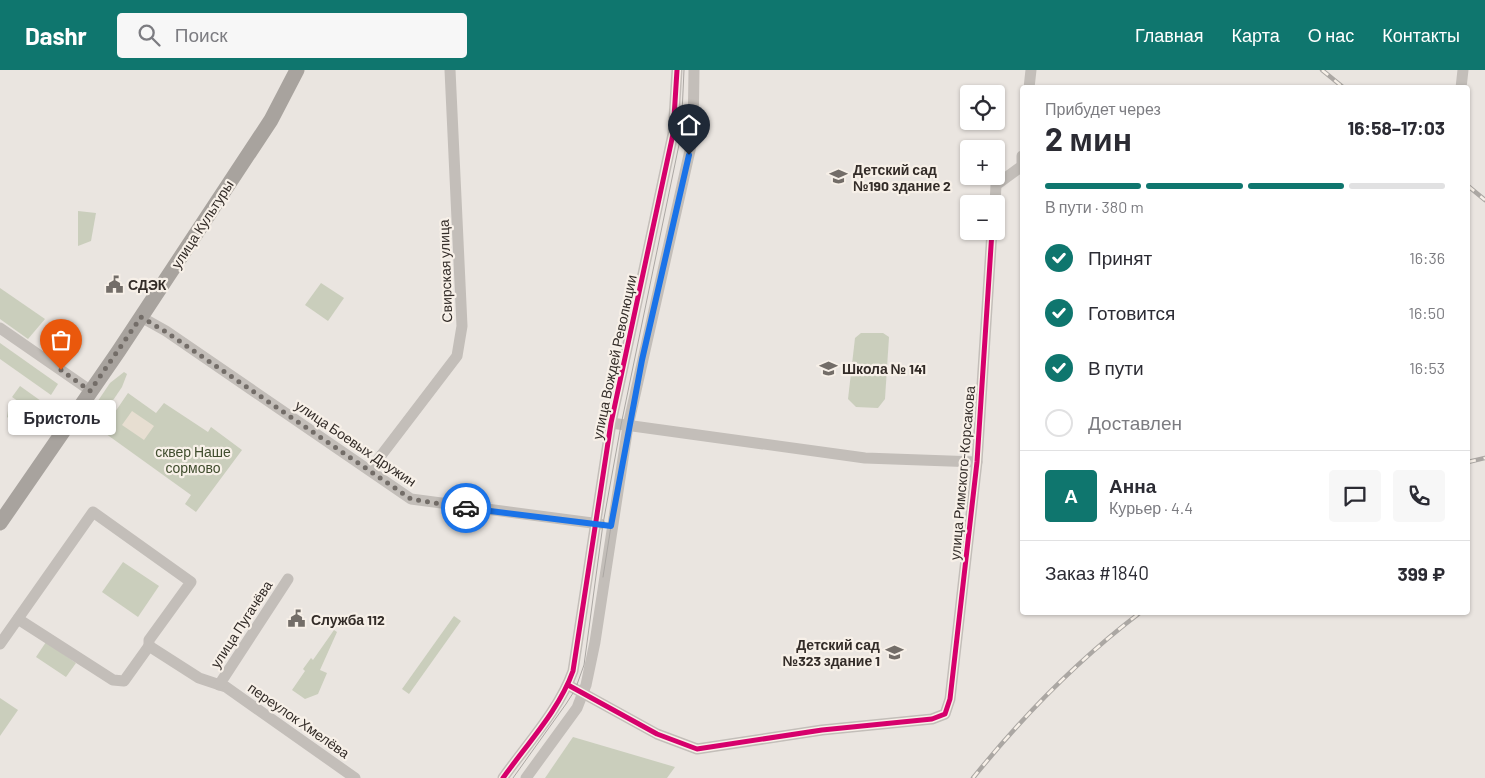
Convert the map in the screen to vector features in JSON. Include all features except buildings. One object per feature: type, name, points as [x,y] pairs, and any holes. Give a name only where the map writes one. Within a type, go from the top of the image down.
[{"type":"main road","name":"улица Культуры","points":[[0,524],[141,317],[276,112],[297,70]]},
{"type":"street","name":"Свирская улица","points":[[370,470],[456,356],[462,326],[450,70]]},
{"type":"street","name":"улица Вождей Революции","points":[[503,778],[568,685],[578,652],[594,524],[611,423],[673,134],[677,70]]},
{"type":"street","name":"улица Вождей Революции","points":[[526,778],[577,708],[583,694],[595,642],[611,526],[628,426],[693,137],[694,70]]},
{"type":"street","points":[[1029,85],[1031,70]]},
{"type":"street","points":[[1461,85],[1463,70]]},
{"type":"street","points":[[995,195],[996,185],[1020,167]]},
{"type":"street","name":"улица Римского-Корсакова","points":[[583,694],[657,734],[697,749],[822,730],[932,719],[944,714],[950,699],[977,462],[991,240]]},
{"type":"street","name":"улица Боевых Дружин","points":[[141,317],[166,332],[411,499],[611,526]]},
{"type":"street","points":[[0,328],[90,391]]},
{"type":"street","points":[[611,423],[866,458],[977,462]]},
{"type":"street","points":[[0,644],[94,512],[191,582],[124,681],[113,680],[18,619]]},
{"type":"street","name":"улица Пугачёва","points":[[222,686],[288,580]]},
{"type":"street","name":"переулок Хмелёва","points":[[149,646],[199,678],[222,686],[355,778]]},
{"type":"street","points":[[568,685],[583,694]]},
{"type":"green space","points":[[78,211],[96,213],[91,241],[78,246]]},
{"type":"green space","points":[[321,283],[344,298],[328,321],[305,305]]},
{"type":"green space","points":[[0,288],[45,319],[28,339],[0,319]]},
{"type":"green space","points":[[861,333],[883,333],[889,337],[885,399],[878,408],[856,407],[848,399],[855,338]]},
{"type":"green space","points":[[0,343],[58,384],[51,395],[0,359]]},
{"type":"green space","points":[[124,372],[127,374],[122,387],[97,424],[91,426],[86,424],[85,420],[110,383]]},
{"type":"green space","points":[[20,386],[48,406],[41,417],[12,397]]},
{"type":"green space","name":"сквер Наше сормово","points":[[128,393],[156,413],[164,403],[208,432],[211,427],[242,450],[196,512],[185,504],[191,495],[102,431]]},
{"type":"green space","points":[[9,404],[32,422],[21,428],[7,417]]},
{"type":"green space","points":[[123,562],[159,586],[138,617],[102,592]]},
{"type":"green space","points":[[454,616],[461,621],[409,694],[402,689]]},
{"type":"green space","points":[[334,630],[337,632],[320,670],[327,673],[318,694],[305,699],[292,690],[305,671],[303,669],[311,658],[313,660]]},
{"type":"green space","points":[[46,642],[76,663],[66,677],[36,657]]},
{"type":"green space","points":[[0,698],[18,710],[0,736]]},
{"type":"green space","points":[[573,737],[675,767],[667,778],[545,778]]},
{"type":"shaded area","points":[[132,411],[154,426],[144,440],[122,425]]},
{"type":"tram line","points":[[513,778],[575,690],[584,665],[603,524],[621,425],[681,135],[684,70]]},
{"type":"tram line","points":[[603,577],[619,475]]},
{"type":"railway","points":[[1322,70],[1340,85]]},
{"type":"railway","points":[[1470,188],[1485,200]]},
{"type":"railway","points":[[1470,462],[1485,458]]},
{"type":"railway","points":[[973,778],[1011,733],[1052,690],[1095,649],[1137,615]]},
{"type":"cycle path","points":[[503,778],[551,713],[573,671],[611,423],[673,134],[677,70]]},
{"type":"cycle path","points":[[568,685],[657,734],[697,749],[822,730],[932,719],[945,714],[950,699],[977,462],[991,240]]},
{"type":"way so far","points":[[61,370],[90,391],[141,317],[166,332],[411,499],[466,508]]},
{"type":"place","name":"Детский сад №190 здание 2","points":[[839,177]]},
{"type":"place","name":"СДЭК","points":[[114,284]]},
{"type":"place","name":"Школа № 141","points":[[828,368]]},
{"type":"place","name":"Бристоль","points":[[61,370]]},
{"type":"place","name":"Служба 112","points":[[297,619]]},
{"type":"place","name":"Детский сад №323 здание 1","points":[[894,652]]},
{"type":"route","points":[[466,508],[611,526],[628,426],[689,155]]}]
